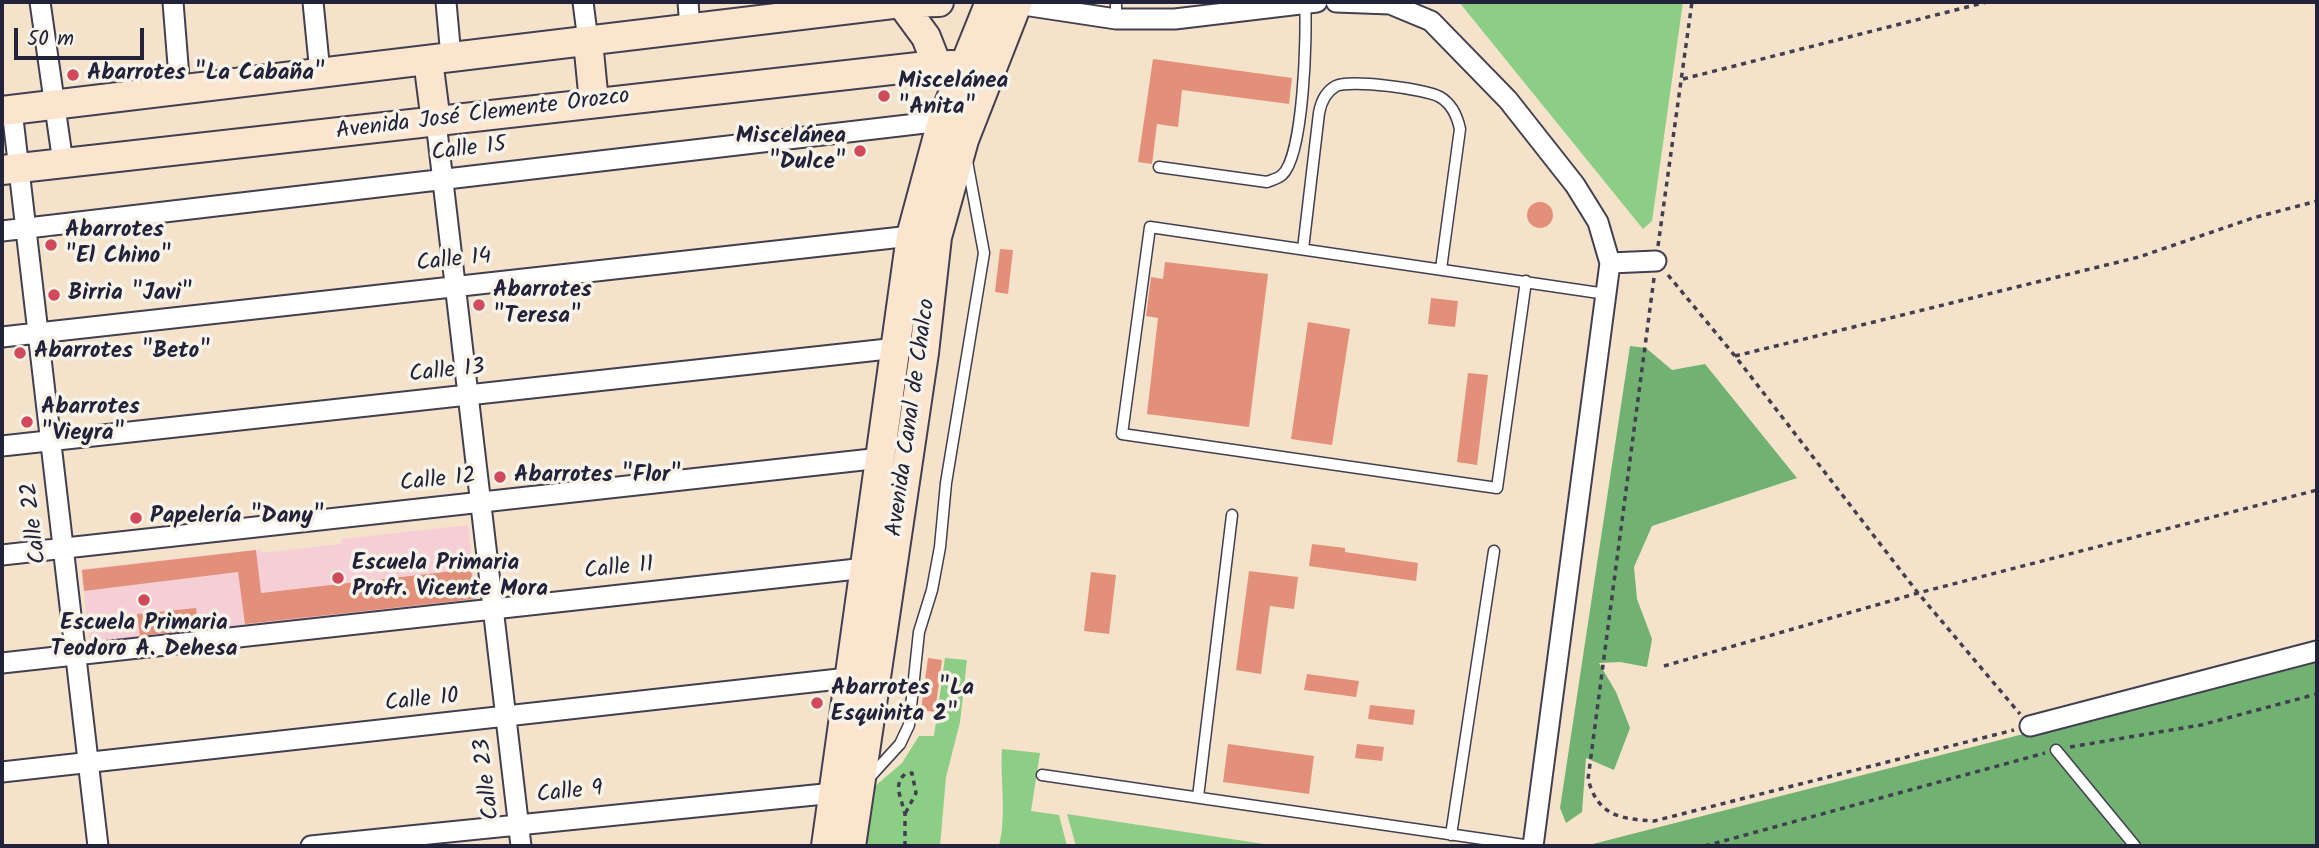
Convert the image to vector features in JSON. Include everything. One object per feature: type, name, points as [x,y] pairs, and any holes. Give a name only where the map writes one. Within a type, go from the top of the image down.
[{"type":"street","points":[[40,2],[63,163]]},
{"type":"street","points":[[173,2],[180,90]]},
{"type":"street","points":[[313,2],[320,73]]},
{"type":"street","points":[[436,122],[439,59],[446,2]]},
{"type":"street","points":[[583,2],[594,103]]},
{"type":"street","points":[[900,2],[926,37],[937,65]]},
{"type":"street","points":[[7,111],[588,41],[689,15],[939,2]]},
{"type":"street","points":[[1007,2],[1116,10],[1175,19],[1243,13],[1317,2]]},
{"type":"street","name":"Avenida Canal de Chalco","points":[[851,846],[846,790],[848,678],[866,568],[911,236],[942,121],[965,68],[1007,2]]},
{"type":"street","name":"Avenida Canal de Chalco","points":[[827,846],[846,790],[922,367],[937,237],[1007,2]]},
{"type":"street","points":[[1336,2],[1391,4],[1431,21],[1508,100],[1575,185],[1598,222],[1610,263],[1532,846]]},
{"type":"street","name":"Avenida José Clemente Orozco","points":[[10,169],[937,65],[965,68]]},
{"type":"street","name":"Calle 22","points":[[7,111],[10,169],[26,228],[99,846]]},
{"type":"street","name":"Calle 15","points":[[2,231],[942,121]]},
{"type":"street","name":"Calle 23","points":[[436,122],[522,846]]},
{"type":"street","name":"Calle 14","points":[[2,337],[911,236]]},
{"type":"street","points":[[1610,263],[1656,261]]},
{"type":"street","name":"Calle 13","points":[[2,446],[897,348]]},
{"type":"street","name":"Calle 12","points":[[2,555],[881,458]]},
{"type":"street","name":"Calle 11","points":[[2,663],[866,568]]},
{"type":"street","points":[[2030,726],[2317,651]]},
{"type":"street","name":"Calle 10","points":[[2,772],[848,678]]},
{"type":"street","name":"Calle 9","points":[[312,846],[846,790]]},
{"type":"lane","points":[[1159,167],[1267,181],[1283,174],[1291,161],[1302,97],[1306,52],[1305,2]]},
{"type":"lane","points":[[1303,249],[1319,113],[1324,97],[1336,87],[1351,82],[1434,94],[1454,110],[1460,129],[1441,269]]},
{"type":"lane","points":[[846,790],[900,744],[909,725],[919,632],[932,590],[940,547],[946,483],[984,253],[964,140]]},
{"type":"lane","points":[[1526,281],[1497,488],[1122,434],[1150,227],[1526,281],[1606,294]]},
{"type":"lane","points":[[1198,797],[1232,515]]},
{"type":"lane","points":[[1451,835],[1494,551]]},
{"type":"lane","points":[[2056,750],[2135,846]]},
{"type":"lane","points":[[1042,775],[1532,846]]},
{"type":"path","points":[[1656,261],[1735,356],[1918,593],[2030,726],[1654,821],[1625,820],[1607,811],[1593,797],[1588,779],[1589,766],[1656,261],[1683,79],[1692,2]]},
{"type":"path","points":[[1683,79],[1987,2]]},
{"type":"path","points":[[1735,356],[2139,257],[2253,218],[2317,201]]},
{"type":"path","points":[[1664,666],[1918,593],[2317,491]]},
{"type":"path","points":[[1705,846],[2056,750],[2201,724],[2317,694]]},
{"type":"path","points":[[905,814],[916,793],[912,773],[905,774],[900,779],[898,789],[905,814],[905,846]]},
{"type":"shaded area","name":"Escuela Primaria Profr. Vicente Mora","points":[[468,525],[477,600],[90,644],[81,569],[261,549],[262,553],[341,544],[341,539]]},
{"type":"green space","points":[[1459,2],[1683,2],[1652,221],[1643,229]]},
{"type":"green space","points":[[1630,346],[1646,348],[1672,370],[1705,364],[1797,478],[1652,526],[1634,567],[1637,599],[1652,639],[1647,667],[1620,662],[1599,663],[1616,692],[1630,728],[1614,770],[1586,758],[1582,812],[1566,823],[1560,808]]},
{"type":"green space","points":[[945,658],[967,660],[960,722],[946,777],[940,846],[864,846],[874,787],[902,763],[919,736],[934,736]]},
{"type":"green space","points":[[2317,659],[2317,846],[1585,846]]},
{"type":"green space","points":[[1002,749],[1040,753],[1031,811],[1059,815],[1067,846],[999,846],[1003,810]]},
{"type":"green space","points":[[1067,814],[1277,846],[1076,846]]},
{"type":"building","points":[[1153,59],[1292,78],[1289,104],[1182,90],[1178,127],[1157,124],[1152,164],[1138,162]]},
{"type":"building","points":[[1540,202],[1549,206],[1553,215],[1549,224],[1540,228],[1531,224],[1527,215],[1531,206]]},
{"type":"building","points":[[1000,249],[1013,250],[1008,294],[995,292]]},
{"type":"building","points":[[1165,262],[1268,274],[1249,427],[1147,414],[1158,318],[1146,316],[1151,277],[1163,279]]},
{"type":"building","points":[[1431,298],[1458,301],[1455,327],[1428,324]]},
{"type":"building","points":[[1308,322],[1350,329],[1332,445],[1291,439]]},
{"type":"building","points":[[1468,373],[1488,375],[1477,465],[1457,462]]},
{"type":"building","points":[[1312,544],[1418,563],[1416,581],[1309,566]]},
{"type":"building","points":[[256,550],[261,593],[471,569],[475,599],[245,624],[238,572],[84,591],[82,570]]},
{"type":"building","points":[[1249,571],[1298,577],[1294,609],[1270,606],[1261,674],[1236,670]]},
{"type":"building","points":[[1091,572],[1116,575],[1109,634],[1084,631]]},
{"type":"building","points":[[196,608],[199,629],[140,636],[137,614]]},
{"type":"building","points":[[928,658],[942,660],[935,712],[921,710]]},
{"type":"building","points":[[1307,674],[1359,681],[1356,697],[1304,690]]},
{"type":"building","points":[[1370,705],[1415,710],[1413,725],[1368,719]]},
{"type":"building","points":[[1228,744],[1314,756],[1309,794],[1223,782]]},
{"type":"building","points":[[1357,744],[1384,747],[1382,761],[1355,758]]},
{"type":"place","name":"Abarrotes \"La Cabaña\"","points":[[73,75]]},
{"type":"place","name":"Miscelánea \"Anita\"","points":[[884,96]]},
{"type":"place","name":"Miscelánea \"Dulce\"","points":[[860,151]]},
{"type":"place","name":"Abarrotes \"El Chino\"","points":[[51,245]]},
{"type":"place","name":"Birria \"Javi\"","points":[[54,295]]},
{"type":"place","name":"Abarrotes \"Teresa\"","points":[[479,305]]},
{"type":"place","name":"Abarrotes \"Beto\"","points":[[20,353]]},
{"type":"place","name":"Abarrotes \"Vieyra\"","points":[[27,422]]},
{"type":"place","name":"Abarrotes \"Flor\"","points":[[500,477]]},
{"type":"place","name":"Papelería \"Dany\"","points":[[136,518]]},
{"type":"place","name":"Escuela Primaria Profr. Vicente Mora","points":[[338,578]]},
{"type":"place","name":"Escuela Primaria Teodoro A. Dehesa","points":[[144,600]]},
{"type":"place","name":"Abarrotes \"La Esquinita 2\"","points":[[817,703]]}]
